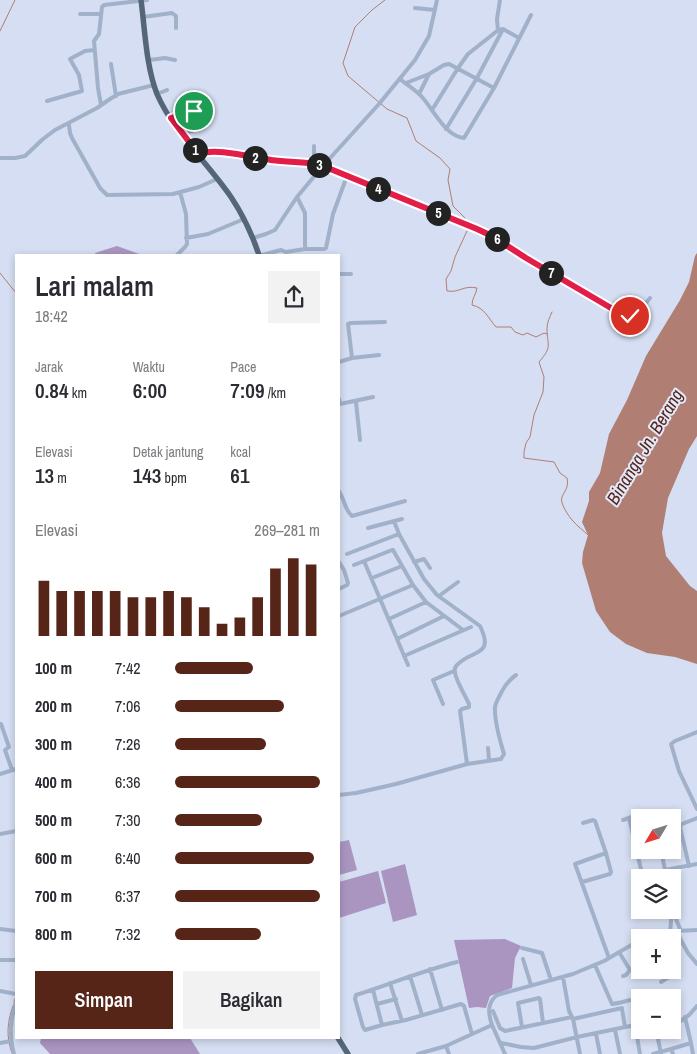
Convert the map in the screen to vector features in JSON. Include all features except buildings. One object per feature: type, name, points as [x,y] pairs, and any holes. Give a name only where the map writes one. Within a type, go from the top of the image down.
[{"type":"main road","points":[[143,0],[143,17],[149,60],[157,94],[182,134],[230,196],[244,219],[261,254]]},
{"type":"main road","points":[[339,1039],[348,1054]]},
{"type":"street","points":[[101,105],[94,41],[99,34],[104,5],[143,0]]},
{"type":"street","points":[[253,238],[275,230],[299,200],[321,166],[380,104],[415,60],[426,44],[437,0]]},
{"type":"street","points":[[500,0],[497,19],[501,30],[519,38]]},
{"type":"street","points":[[415,8],[435,10]]},
{"type":"street","points":[[143,17],[172,13],[176,16],[176,28]]},
{"type":"street","points":[[80,14],[101,14]]},
{"type":"street","points":[[400,79],[419,94],[446,129],[464,138],[494,88],[531,15]]},
{"type":"street","points":[[432,110],[468,54],[501,30]]},
{"type":"street","points":[[446,129],[477,78],[501,30]]},
{"type":"street","points":[[47,101],[82,90],[79,75],[70,59],[85,51],[94,50]]},
{"type":"street","points":[[149,60],[165,58],[175,60]]},
{"type":"street","points":[[111,64],[116,96]]},
{"type":"street","points":[[406,84],[449,64],[494,88]]},
{"type":"street","points":[[419,94],[429,74]]},
{"type":"street","points":[[0,158],[25,156],[55,130],[116,96],[154,85]]},
{"type":"street","points":[[157,94],[167,90]]},
{"type":"street","points":[[171,118],[207,109]]},
{"type":"street","points":[[70,125],[72,138],[100,188],[107,194],[173,194],[200,187],[217,179]]},
{"type":"street","points":[[182,134],[194,130]]},
{"type":"street","points":[[314,146],[314,155],[321,166]]},
{"type":"street","points":[[199,155],[203,152],[238,154],[321,166],[492,236],[526,258],[628,316],[635,316],[650,298]]},
{"type":"street","points":[[265,254],[281,250],[286,252],[326,248],[333,214],[347,176]]},
{"type":"street","points":[[178,254],[186,245],[186,214],[180,192]]},
{"type":"street","points":[[299,200],[305,213],[305,249]]},
{"type":"street","points":[[186,238],[208,234],[244,219]]},
{"type":"street","points":[[340,274],[351,274]]},
{"type":"street","points":[[352,358],[348,324],[385,322]]},
{"type":"street","points":[[340,362],[352,358],[379,355]]},
{"type":"street","points":[[340,405],[374,397]]},
{"type":"street","points":[[356,402],[360,440]]},
{"type":"street","points":[[340,493],[346,510],[352,516],[404,501]]},
{"type":"street","points":[[368,528],[402,519]]},
{"type":"street","points":[[394,521],[399,534],[424,579],[439,596],[480,626],[485,640],[484,648],[463,660],[456,666],[454,671],[433,680],[443,704]]},
{"type":"street","points":[[347,554],[399,534]]},
{"type":"street","points":[[354,565],[392,550],[413,585],[426,602],[463,630]]},
{"type":"street","points":[[414,562],[424,559],[430,568]]},
{"type":"street","points":[[364,561],[408,665]]},
{"type":"street","points":[[340,565],[344,570],[348,583],[340,588]]},
{"type":"street","points":[[372,578],[402,566]]},
{"type":"street","points":[[439,596],[458,582]]},
{"type":"street","points":[[340,616],[413,585]]},
{"type":"street","points":[[389,619],[426,602]]},
{"type":"street","points":[[398,638],[444,616]]},
{"type":"street","points":[[404,656],[472,627]]},
{"type":"street","points":[[454,671],[470,704],[468,708],[462,709],[460,712],[467,764]]},
{"type":"street","points":[[340,795],[372,790],[467,764],[501,760],[504,752],[498,737],[496,702],[504,686],[516,675]]},
{"type":"street","points":[[0,774],[14,769],[5,750],[9,746],[1,724]]},
{"type":"street","points":[[697,732],[675,740],[671,744],[679,771],[697,809]]},
{"type":"street","points":[[488,748],[489,760]]},
{"type":"street","points":[[623,820],[629,818],[641,869]]},
{"type":"street","points":[[689,866],[680,827],[682,824],[697,818]]},
{"type":"street","points":[[582,823],[594,820],[611,873],[582,882]]},
{"type":"street","points":[[0,834],[15,831]]},
{"type":"street","points":[[606,853],[575,863],[609,958]]},
{"type":"street","points":[[671,869],[697,864]]},
{"type":"street","points":[[0,929],[15,931]]},
{"type":"street","points":[[681,931],[697,930]]},
{"type":"street","points":[[681,938],[688,953],[697,964]]},
{"type":"street","points":[[505,1054],[492,1025],[489,1006],[492,999],[497,995],[573,974],[609,958],[631,945]]},
{"type":"street","points":[[522,948],[542,953],[551,980]]},
{"type":"street","points":[[619,952],[630,970],[623,976]]},
{"type":"street","points":[[523,959],[531,985]]},
{"type":"street","points":[[0,960],[15,960]]},
{"type":"street","points":[[457,962],[430,969],[356,995],[356,999],[364,1030],[460,1004],[464,1005],[472,1034]]},
{"type":"street","points":[[595,964],[612,1004],[620,1004],[631,1000]]},
{"type":"street","points":[[430,969],[442,1010]]},
{"type":"street","points":[[410,976],[422,1015]]},
{"type":"street","points":[[562,977],[580,1054]]},
{"type":"street","points":[[661,982],[666,979]]},
{"type":"street","points":[[390,983],[402,1021]]},
{"type":"street","points":[[373,990],[382,1025]]},
{"type":"street","points":[[0,991],[15,994]]},
{"type":"street","points":[[522,1027],[518,1004],[539,998],[543,1023]]},
{"type":"street","points":[[377,1004],[396,999]]},
{"type":"street","points":[[14,1054],[10,1041],[10,1027],[15,1005]]},
{"type":"street","points":[[681,1020],[697,1006]]},
{"type":"street","points":[[493,1011],[502,1030],[505,1031],[622,1009],[625,1027]]},
{"type":"street","points":[[685,1017],[693,1054]]},
{"type":"street","points":[[418,1054],[446,1046],[492,1025]]},
{"type":"street","points":[[501,1043],[529,1048],[541,1047],[631,1026]]},
{"type":"street","points":[[615,1030],[620,1054]]},
{"type":"street","points":[[596,1034],[600,1054]]},
{"type":"street","points":[[639,1039],[640,1054]]},
{"type":"street","points":[[658,1039],[660,1053]]},
{"type":"street","points":[[0,1043],[10,1041]]},
{"type":"street","points":[[653,1054],[691,1043]]},
{"type":"street","points":[[446,1046],[449,1054]]},
{"type":"street","points":[[672,1049],[673,1054]]},
{"type":"shaded area","points":[[117,246],[139,254],[96,254]]},
{"type":"shaded area","points":[[349,840],[357,870],[340,875],[340,842]]},
{"type":"shaded area","points":[[405,864],[417,915],[393,922],[381,871]]},
{"type":"shaded area","points":[[378,871],[386,903],[340,918],[340,882]]},
{"type":"shaded area","points":[[505,939],[521,946],[515,958],[512,988],[490,996],[486,1008],[469,1008],[454,940]]},
{"type":"shaded area","points":[[41,1039],[191,1039],[200,1054],[50,1054],[40,1043]]},
{"type":"water","name":"Binanga Jn. Berang","points":[[697,253],[697,436],[689,449],[668,498],[662,533],[666,556],[690,586],[697,591],[697,664],[675,657],[647,653],[626,644],[610,632],[596,611],[582,563],[588,535],[582,522],[589,501],[589,492],[600,473],[609,434],[627,400],[646,356],[689,282]]},
{"type":"waterway","points":[[0,31],[15,0]]},
{"type":"waterway","points":[[385,0],[355,27],[343,63],[348,76],[387,109],[407,118],[416,141],[440,158],[450,169],[448,180],[453,206],[465,218]]},
{"type":"waterway","points":[[467,231],[446,279],[447,291],[468,287],[477,288],[472,305],[483,311],[496,327],[511,327],[515,332],[523,335],[527,333],[536,337],[544,333],[547,334]]},
{"type":"waterway","points":[[0,273],[15,292]]},
{"type":"waterway","points":[[552,312],[547,326],[548,349],[539,362],[544,377],[543,392],[534,415],[524,458],[554,462],[560,473],[567,478],[567,486],[561,499],[563,506],[576,525],[588,535]]},
{"type":"waterway","points":[[12,1053],[8,1030],[13,1006]]},
{"type":"route","points":[[194,111],[171,118],[199,155],[203,152],[238,154],[272,160],[318,164],[492,236],[611,308],[630,316]]}]
